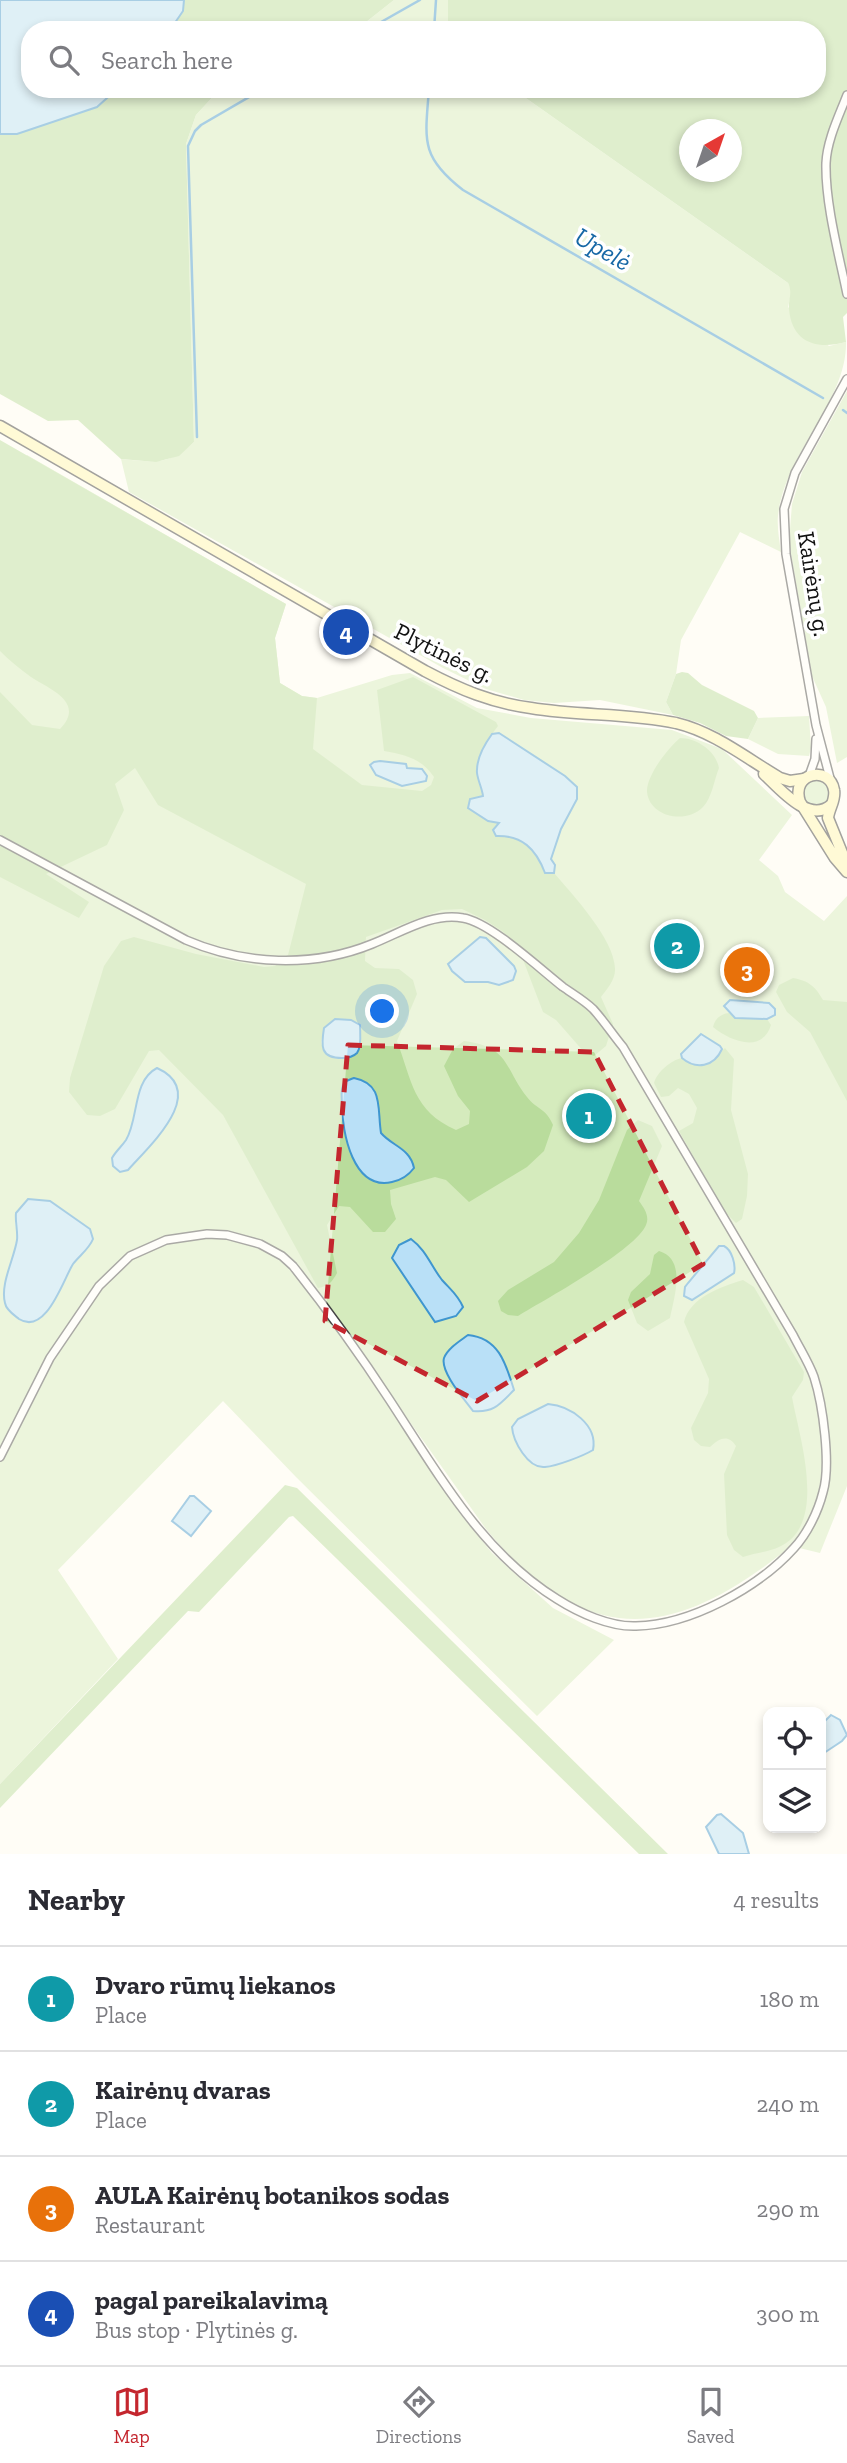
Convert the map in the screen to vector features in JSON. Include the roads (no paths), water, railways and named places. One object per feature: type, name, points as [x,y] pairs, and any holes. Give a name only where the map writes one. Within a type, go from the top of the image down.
[{"type":"main road","name":"Plytinės g.","points":[[0,426],[461,690],[533,709],[676,723],[710,735],[780,778],[790,781],[806,777]]},
{"type":"main road","name":"Plytinės g.","points":[[748,760],[803,807]]},
{"type":"main road","points":[[847,865],[828,818],[835,794],[831,782],[821,775],[806,777],[798,790],[798,796],[835,858],[847,872]]},
{"type":"main road","points":[[803,807],[814,812],[831,805]]},
{"type":"street","points":[[847,95],[826,163],[833,222],[847,294]]},
{"type":"street","name":"Kairėnų g.","points":[[831,782],[816,725],[786,554],[784,509],[795,473],[847,379]]},
{"type":"street","name":"Kairėnų g.","points":[[806,777],[815,759],[816,725]]},
{"type":"street","points":[[0,840],[186,940],[214,952],[275,960],[324,960],[441,918],[465,918],[496,934],[591,1007],[623,1047],[793,1335],[814,1376],[822,1414],[826,1473],[816,1511],[795,1547],[776,1565],[727,1599],[681,1620],[660,1624],[635,1626],[596,1618],[559,1600],[530,1581],[501,1556],[453,1496],[376,1379],[293,1266],[282,1256],[260,1244],[227,1235],[207,1234],[166,1240],[137,1252],[109,1275],[50,1358],[0,1457]]},
{"type":"water","points":[[0,0],[184,0],[183,11],[176,21],[21,21],[21,98],[107,98],[97,107],[17,134],[0,134]]},
{"type":"water","points":[[499,733],[565,776],[577,787],[577,799],[561,829],[551,859],[555,865],[554,873],[545,873],[532,850],[521,841],[496,836],[493,830],[499,823],[488,821],[468,808],[470,799],[483,796],[477,773],[483,747],[492,734]]},
{"type":"water","points":[[380,761],[422,769],[427,776],[426,781],[402,786],[376,775],[370,765]]},
{"type":"water","points":[[480,937],[486,938],[514,966],[516,971],[513,980],[499,985],[465,982],[452,971],[448,964]]},
{"type":"water","points":[[730,1000],[769,1003],[775,1009],[775,1015],[767,1019],[735,1018],[724,1006]]},
{"type":"water","points":[[335,1019],[351,1020],[360,1025],[360,1047],[354,1055],[346,1058],[329,1056],[324,1050],[324,1028]]},
{"type":"water","points":[[701,1034],[720,1046],[722,1049],[719,1055],[704,1065],[687,1062],[681,1054]]},
{"type":"water","points":[[157,1068],[172,1078],[178,1091],[177,1104],[160,1134],[128,1170],[120,1172],[113,1166],[112,1158],[130,1131],[143,1082]]},
{"type":"water","points":[[354,1078],[364,1081],[375,1091],[381,1133],[412,1161],[414,1168],[402,1179],[379,1182],[368,1178],[352,1157],[344,1130],[342,1088],[344,1083]]},
{"type":"water","points":[[28,1199],[50,1201],[90,1229],[93,1239],[73,1264],[52,1304],[37,1320],[29,1322],[19,1319],[9,1310],[4,1296],[17,1240],[16,1213]]},
{"type":"water","points":[[411,1239],[421,1248],[461,1303],[463,1307],[456,1316],[435,1322],[392,1258],[399,1245]]},
{"type":"water","points":[[719,1246],[727,1248],[731,1254],[734,1273],[692,1300],[684,1296],[685,1287]]},
{"type":"water","points":[[468,1335],[487,1341],[500,1354],[514,1390],[486,1411],[473,1411],[454,1386],[444,1364],[448,1351]]},
{"type":"water","points":[[548,1404],[581,1418],[591,1433],[593,1450],[545,1467],[533,1464],[527,1459],[518,1446],[512,1427],[518,1419]]},
{"type":"water","points":[[190,1496],[194,1496],[211,1511],[191,1536],[172,1521]]},
{"type":"water","points":[[831,1715],[840,1720],[847,1735],[826,1752],[826,1720]]},
{"type":"water","points":[[721,1814],[743,1833],[749,1854],[719,1854],[706,1827]]},
{"type":"waterway","points":[[383,21],[420,0]]},
{"type":"waterway","name":"Upelė","points":[[435,21],[436,0]]},
{"type":"waterway","points":[[197,437],[188,146],[201,125],[248,98]]},
{"type":"waterway","name":"Upelė","points":[[428,98],[427,135],[432,157],[463,190],[823,398]]},
{"type":"waterway","name":"Upelė","points":[[843,410],[847,413]]},
{"type":"place","name":"pagal pareikalavimą","points":[[346,632]]},
{"type":"place","name":"Kairėnų dvaras","points":[[677,946]]},
{"type":"place","name":"AULA Kairėnų botanikos sodas","points":[[747,970]]},
{"type":"place","name":"Dvaro rūmų liekanos","points":[[589,1116]]}]
